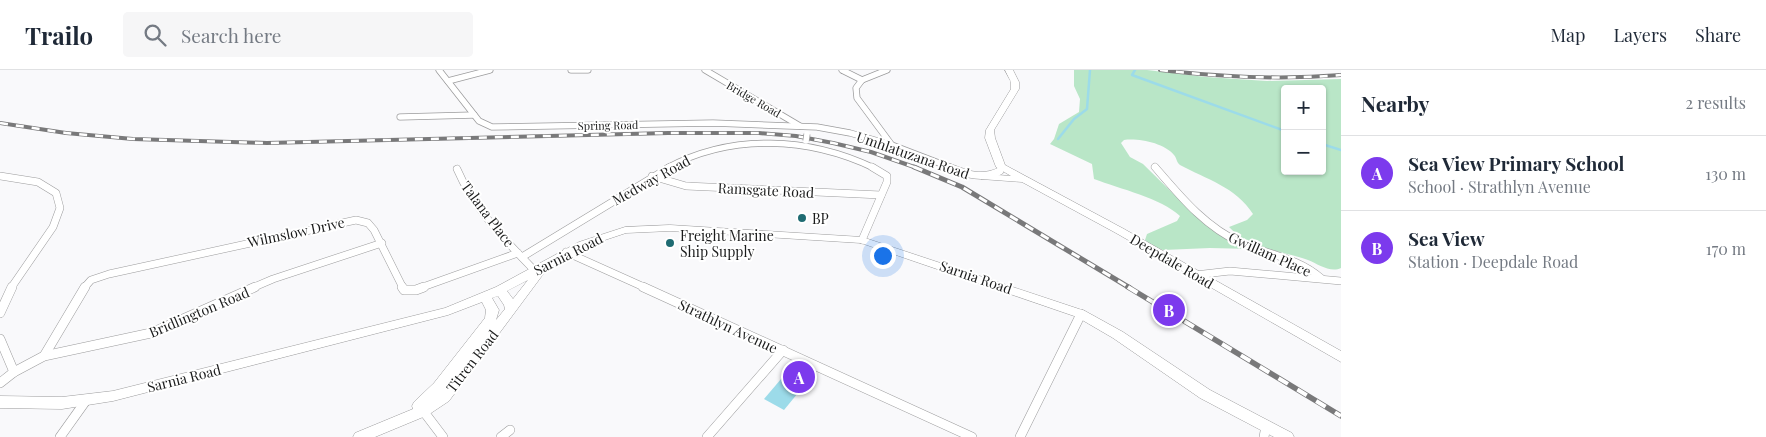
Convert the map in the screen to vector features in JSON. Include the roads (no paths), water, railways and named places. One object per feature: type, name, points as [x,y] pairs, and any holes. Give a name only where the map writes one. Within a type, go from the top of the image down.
[{"type":"main road","points":[[1001,167],[990,138],[990,130],[1015,89],[1015,82],[1009,70]]},
{"type":"main road","name":"Deepdale Road","points":[[1001,167],[1120,231],[1341,357]]},
{"type":"main road","points":[[984,177],[1027,180]]},
{"type":"main road","name":"Sarnia Road","points":[[0,402],[38,404],[85,402],[144,389],[448,311],[500,290],[566,252],[608,234],[647,228],[862,240],[1081,314],[1118,335],[1265,432],[1287,437]]},
{"type":"main road","name":"Titren Road","points":[[360,437],[438,401],[451,390],[546,264]]},
{"type":"main road","points":[[500,290],[510,304],[511,310]]},
{"type":"main road","name":"Titren Road","points":[[421,408],[491,319],[493,313],[492,306],[485,297]]},
{"type":"street","name":"Spring Road","points":[[439,70],[484,125],[504,127],[714,123],[803,127]]},
{"type":"street","points":[[448,81],[490,70]]},
{"type":"street","points":[[571,70],[588,70]]},
{"type":"street","name":"Bridge Road","points":[[705,70],[803,127]]},
{"type":"street","points":[[842,70],[862,80]]},
{"type":"street","points":[[887,70],[862,80],[856,88],[856,98],[892,145]]},
{"type":"street","points":[[400,117],[474,115]]},
{"type":"street","points":[[803,127],[806,140]]},
{"type":"street","name":"Umhlatuzana Road","points":[[803,127],[828,128],[892,145],[923,155],[966,174],[984,177],[995,174],[1001,167]]},
{"type":"street","name":"Medway Road","points":[[520,255],[652,176],[688,158],[729,146],[806,140],[883,172],[887,176],[887,182],[862,240]]},
{"type":"street","name":"Gwillam Place","points":[[1155,167],[1182,198],[1214,227],[1240,242],[1302,264],[1321,278]]},
{"type":"street","name":"Talana Place","points":[[457,169],[464,188],[520,255]]},
{"type":"street","points":[[0,176],[28,179],[46,185],[55,191],[59,198],[61,210],[44,243],[16,279],[0,313]]},
{"type":"street","name":"Ramsgate Road","points":[[652,176],[686,186],[881,195]]},
{"type":"street","name":"Wilmslow Drive","points":[[44,356],[82,291],[91,280],[109,274],[353,220],[360,220],[369,225],[382,244],[404,290],[416,290],[520,255]]},
{"type":"street","name":"Bridlington Road","points":[[0,383],[14,372],[44,356],[151,333],[273,280],[382,244]]},
{"type":"street","name":"Strathlyn Avenue","points":[[566,252],[972,437]]},
{"type":"street","points":[[520,255],[535,271]]},
{"type":"street","points":[[1195,275],[1230,271],[1341,280]]},
{"type":"street","points":[[1020,437],[1081,314]]},
{"type":"street","points":[[0,339],[14,372]]},
{"type":"street","points":[[707,437],[783,350]]},
{"type":"street","points":[[60,437],[85,402]]},
{"type":"street","points":[[421,408],[443,437]]},
{"type":"street","points":[[501,437],[510,430]]},
{"type":"water","points":[[787,372],[807,382],[784,410],[764,399]]},
{"type":"waterway","points":[[1058,139],[1074,119],[1087,109],[1090,70]]},
{"type":"waterway","points":[[1135,70],[1132,75],[1282,130]]},
{"type":"waterway","points":[[1326,145],[1341,150]]},
{"type":"railway","points":[[1160,70],[1250,77],[1341,75]]},
{"type":"railway","points":[[0,123],[66,133],[133,139],[267,143],[668,133],[759,133],[796,136],[833,143],[871,152],[917,168]]},
{"type":"railway","points":[[914,167],[962,187],[1130,288]]},
{"type":"railway","points":[[1128,287],[1341,416]]},
{"type":"place","name":"BP","points":[[802,218]]},
{"type":"place","name":"Freight Marine Ship Supply","points":[[670,243]]},
{"type":"place","name":"Sea View","points":[[1169,310]]},
{"type":"place","name":"Sea View Primary School","points":[[799,377]]}]
